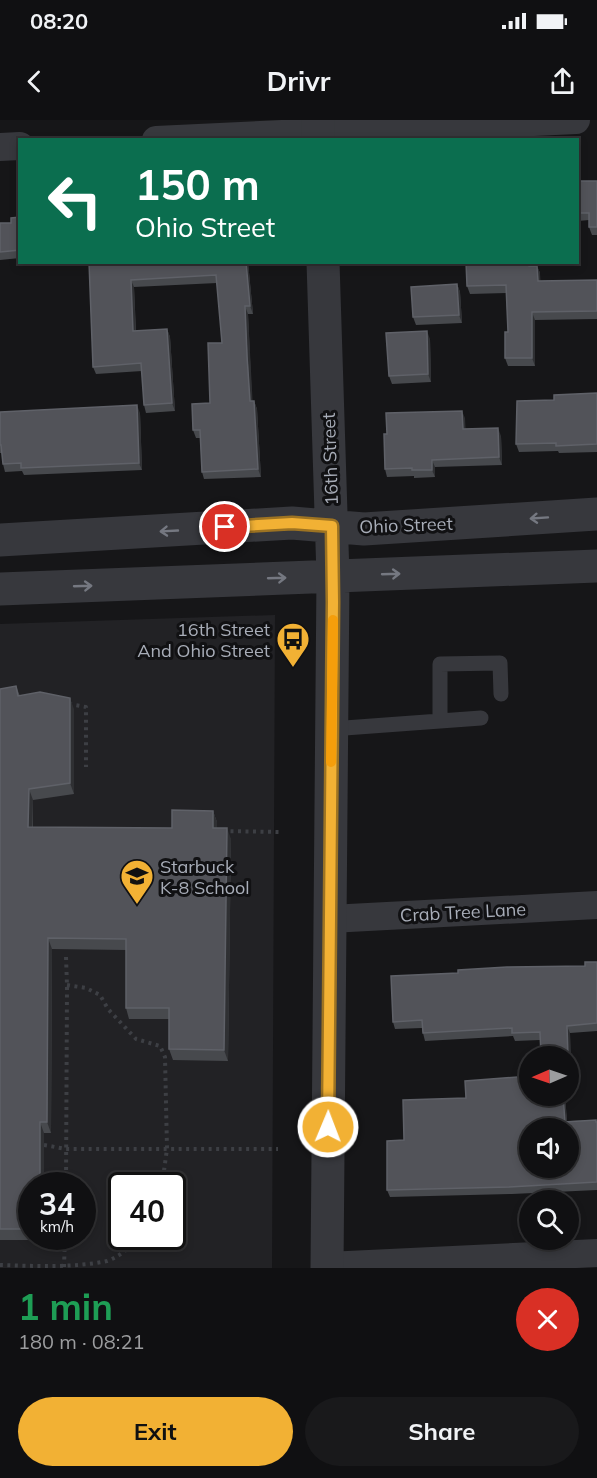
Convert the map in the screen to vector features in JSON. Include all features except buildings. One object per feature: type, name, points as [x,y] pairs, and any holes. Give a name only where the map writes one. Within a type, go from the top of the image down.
[{"type":"street","points":[[188,138],[318,130],[576,120]]},
{"type":"street","points":[[0,147],[18,146]]},
{"type":"street","name":"16th Street","points":[[323,264],[333,576],[327,1267]]},
{"type":"street","name":"Ohio Street","points":[[0,540],[292,523],[364,529],[597,514]]},
{"type":"street","points":[[0,589],[597,566]]},
{"type":"street","name":"Crab Tree Lane","points":[[330,919],[597,905]]},
{"type":"street","points":[[327,1267],[597,1253]]},
{"type":"lane","points":[[440,721],[440,664],[500,663],[501,694]]},
{"type":"lane","points":[[331,729],[481,718]]},
{"type":"path","points":[[63,704],[86,707],[86,767]]},
{"type":"path","points":[[217,831],[280,832]]},
{"type":"path","points":[[66,957],[68,984],[66,1172]]},
{"type":"path","points":[[68,984],[100,994],[108,1009],[136,1039],[160,1046],[165,1057],[166,1149],[163,1172]]},
{"type":"path","points":[[44,1145],[66,1149],[278,1149]]},
{"type":"path","points":[[64,1267],[65,1250]]},
{"type":"path","points":[[0,1265],[88,1266],[109,1260],[126,1250]]},
{"type":"shaded area","name":"Starbuck K-8 School","points":[[275,615],[272,1268],[0,1268],[0,624]]},
{"type":"slow traffic","points":[[331,762],[333,620]]},
{"type":"place","name":"16th Street And Ohio Street","points":[[293,668]]},
{"type":"place","name":"Starbuck K-8 School","points":[[137,905]]},
{"type":"route","points":[[225,527],[292,523],[332,526],[328,1127]]}]
